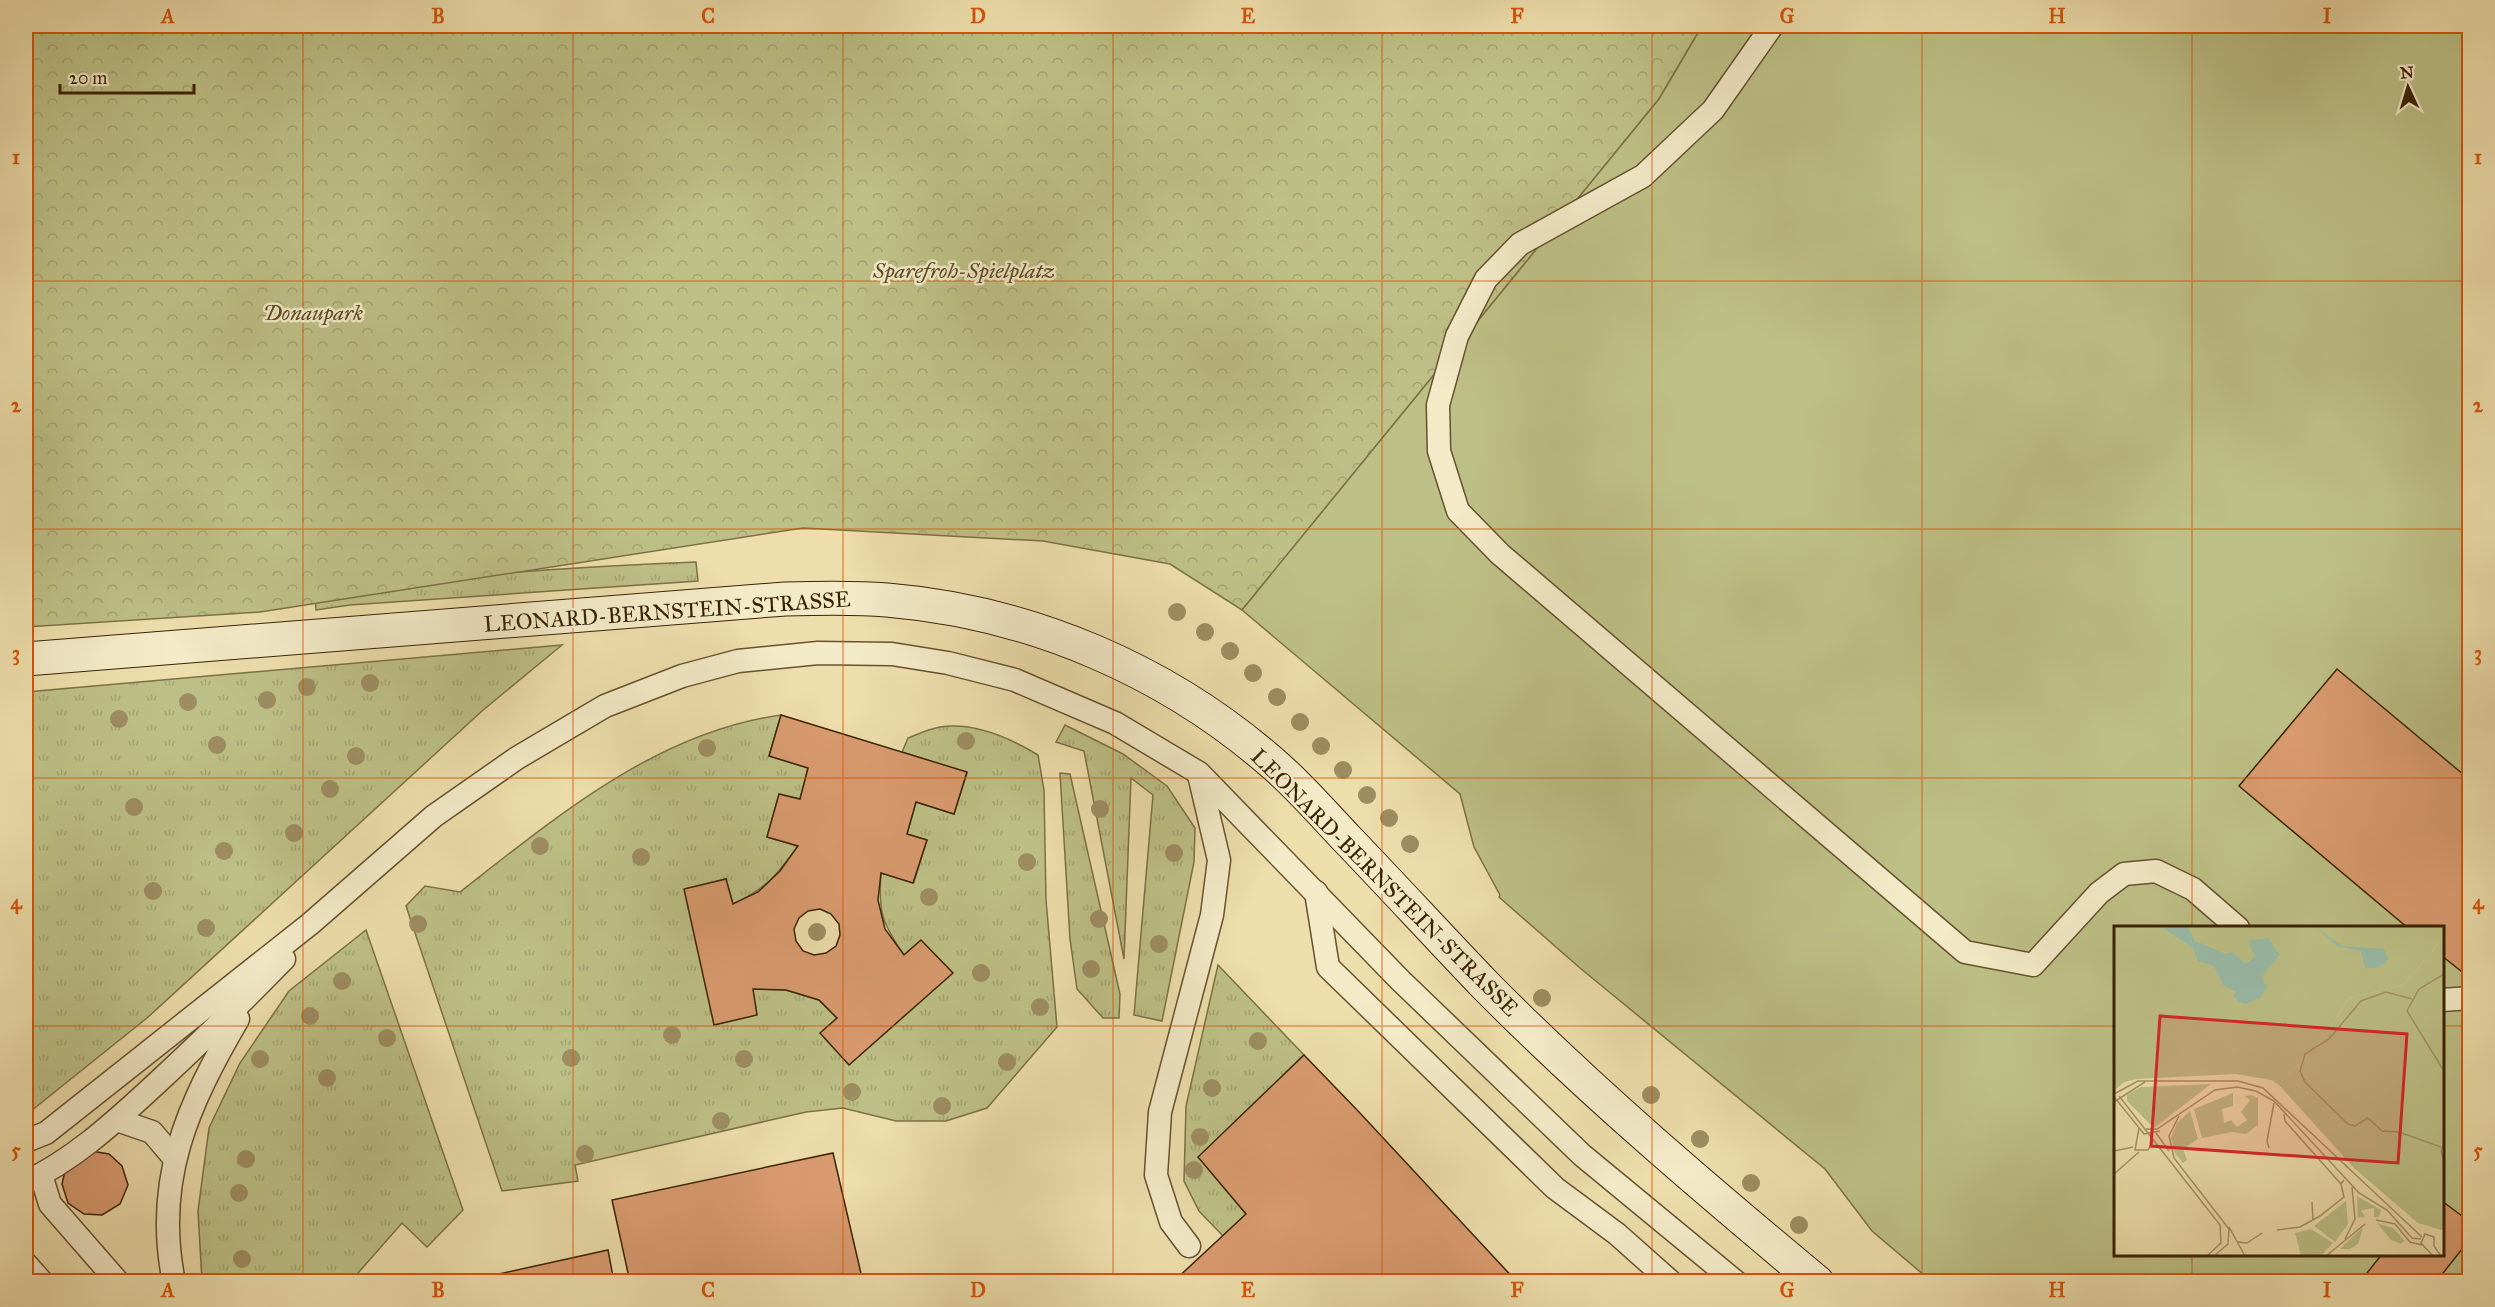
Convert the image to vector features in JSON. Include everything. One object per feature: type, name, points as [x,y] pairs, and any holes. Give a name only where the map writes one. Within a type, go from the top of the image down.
[{"type":"main road","name":"LEONARD-BERNSTEIN-STRASSE","points":[[26,659],[795,598],[857,598],[926,604],[991,617],[1052,635],[1117,661],[1170,689],[1224,725],[1264,756],[1310,800],[1487,987],[1561,1058],[1631,1123],[1817,1281]]},
{"type":"lane","points":[[1772,26],[1713,110],[1643,176],[1520,244],[1486,279],[1457,336],[1438,405],[1440,451],[1458,511],[1500,554],[1965,952],[2033,965],[2099,893],[2124,874],[2156,871],[2193,889],[2237,926]]},
{"type":"lane","points":[[26,1141],[46,1133],[310,924],[434,816],[517,758],[605,706],[682,676],[738,661],[818,653],[892,654],[948,663],[1015,680],[1115,723],[1199,773],[1400,980],[1582,1155],[1736,1281]]},
{"type":"lane","points":[[1189,1246],[1171,1222],[1156,1174],[1161,1112],[1212,915],[1219,860],[1199,773]]},
{"type":"lane","points":[[1316,892],[1328,967],[1555,1188],[1617,1234],[1671,1281]]},
{"type":"lane","points":[[118,1281],[50,1204],[33,1178],[117,1120],[212,1034],[284,959],[310,924]]},
{"type":"lane","points":[[174,1281],[169,1256],[167,1201],[184,1125],[218,1053],[255,989]]},
{"type":"lane","points":[[2444,1000],[2469,998]]},
{"type":"lane","points":[[117,1120],[152,1132],[175,1159]]},
{"type":"lane","points":[[26,1264],[42,1281]]},
{"type":"green space","name":"Donaupark","points":[[26,26],[1702,26],[1659,99],[1242,610],[1170,564],[1043,541],[803,528],[260,612],[26,627]]},
{"type":"green space","points":[[1702,26],[2469,26],[2469,1281],[1931,1281],[1872,1231],[1825,1169],[1580,968],[1499,897],[1474,847],[1460,794],[1242,610],[1659,99]]},
{"type":"green space","points":[[696,562],[698,581],[350,605],[316,610],[315,593],[362,587],[505,573]]},
{"type":"green space","points":[[562,645],[482,711],[147,1018],[26,1115],[26,692]]},
{"type":"green space","points":[[781,715],[769,756],[808,768],[800,799],[779,795],[767,837],[798,846],[763,887],[733,904],[726,879],[685,889],[753,989],[786,990],[819,1000],[837,1018],[821,1033],[850,1064],[921,940],[904,955],[891,934],[881,908],[881,873],[914,882],[927,840],[907,834],[916,802],[954,814],[967,773],[902,752],[908,738],[920,733],[940,727],[966,727],[1004,737],[1038,755],[1044,790],[1046,900],[1057,1027],[987,1108],[946,1121],[896,1121],[843,1108],[806,1112],[575,1165],[578,1181],[502,1191],[406,906],[425,886],[460,892],[571,808],[650,759],[692,739],[736,724]]},
{"type":"green space","points":[[1065,725],[1123,754],[1167,786],[1195,828],[1194,862],[1162,1021],[1134,1015],[1153,795],[1131,778],[1124,959],[1084,751],[1056,742]]},
{"type":"green space","points":[[1060,773],[1070,774],[1120,994],[1119,1018],[1103,1018],[1077,989],[1070,939]]},
{"type":"green space","points":[[366,930],[463,1210],[427,1247],[402,1223],[351,1281],[202,1281],[198,1211],[209,1128],[240,1063],[289,991]]},
{"type":"green space","points":[[1218,965],[1304,1055],[1199,1157],[1246,1214],[1223,1236],[1199,1211],[1184,1181],[1186,1106]]},
{"type":"building","points":[[2337,669],[2470,780],[2470,971],[2466,975],[2444,958],[2444,926],[2406,926],[2239,786]]},
{"type":"building","points":[[781,715],[967,772],[954,814],[916,802],[907,834],[927,840],[913,883],[881,873],[878,900],[885,929],[904,955],[921,940],[953,973],[849,1065],[820,1033],[837,1018],[819,1000],[786,990],[753,989],[757,1015],[714,1025],[684,889],[726,879],[733,904],[758,892],[780,871],[798,846],[767,837],[779,794],[800,799],[808,768],[769,756]],"holes":[[[820,909],[831,914],[839,924],[840,935],[836,946],[826,953],[814,955],[803,951],[796,941],[794,929],[799,918],[808,911]]]},
{"type":"building","points":[[1304,1055],[1517,1282],[1173,1282],[1246,1214],[1198,1157]]},
{"type":"building","points":[[91,1151],[109,1154],[122,1166],[128,1185],[120,1204],[102,1215],[84,1214],[68,1203],[62,1184],[65,1171]]},
{"type":"building","points":[[833,1153],[863,1282],[630,1282],[612,1200]]},
{"type":"building","points":[[2444,1202],[2470,1222],[2470,1239],[2436,1282],[2360,1282],[2380,1256],[2444,1256]]},
{"type":"building","points":[[608,1250],[614,1282],[476,1282],[476,1279]]},
{"type":"park label","name":"Sparefroh-Spielplatz","points":[[964,270]]}]
